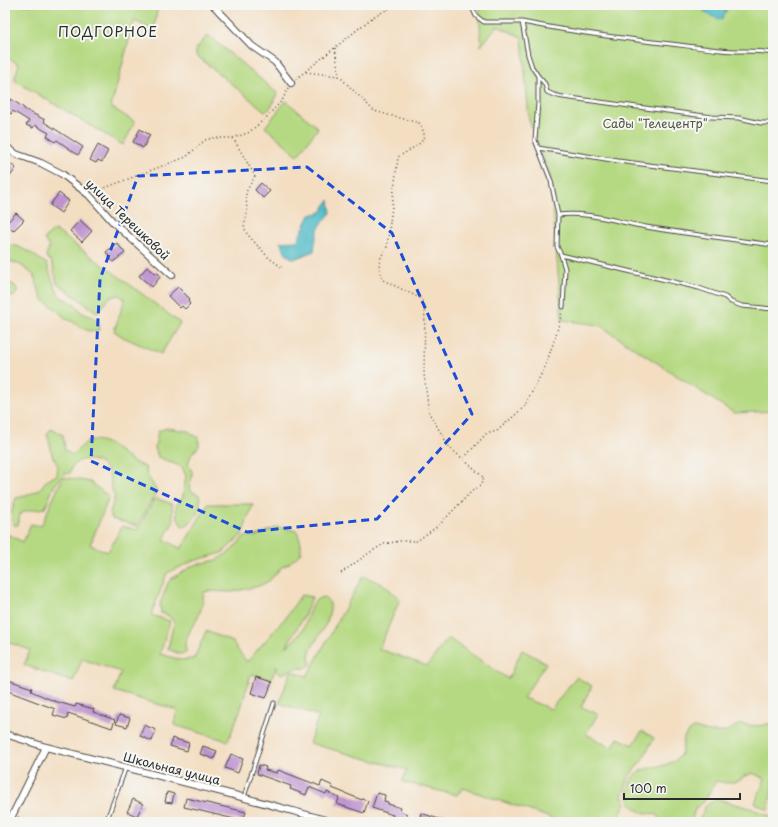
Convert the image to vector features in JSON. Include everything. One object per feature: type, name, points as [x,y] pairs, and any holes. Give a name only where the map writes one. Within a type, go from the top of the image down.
[{"type":"street","points":[[213,5],[252,46],[275,62],[291,83]]},
{"type":"street","name":"улица Терешковой","points":[[5,146],[16,154],[41,163],[62,174],[89,195],[114,223],[172,275]]},
{"type":"street","name":"Школьная улица","points":[[5,734],[46,747],[244,797],[333,822]]},
{"type":"street","points":[[9,822],[46,747]]},
{"type":"lane","points":[[471,5],[476,16],[484,22],[522,22],[552,28],[660,43],[734,52],[761,50],[773,53]]},
{"type":"lane","points":[[522,22],[528,55],[532,67],[545,84],[547,92],[554,95],[712,118],[739,118],[761,123],[773,123]]},
{"type":"lane","points":[[538,76],[538,103],[535,140],[551,181],[558,215],[557,247],[565,270],[563,307]]},
{"type":"lane","points":[[538,148],[618,161],[773,181]]},
{"type":"lane","points":[[558,215],[572,213],[588,215],[678,232],[773,245]]},
{"type":"lane","points":[[560,255],[699,288],[725,297],[731,302],[742,306],[773,309]]},
{"type":"lane","points":[[244,797],[274,703]]},
{"type":"lane","points":[[106,822],[126,767]]},
{"type":"path","points":[[89,195],[111,185],[186,157],[205,140],[213,138],[233,138],[248,133],[266,118],[283,99],[291,83],[373,17],[396,5]]},
{"type":"path","points":[[335,48],[339,76],[374,111],[419,123],[422,128],[425,137],[418,145],[398,157],[387,247],[379,258],[379,271],[383,280],[420,298],[425,305],[424,374],[429,414],[450,448],[484,478],[480,486],[472,491],[439,525],[417,541],[400,541],[384,544],[341,573]]},
{"type":"path","points":[[306,72],[339,76]]},
{"type":"path","points":[[233,138],[255,176],[246,192],[247,213],[244,227],[246,234],[269,258],[283,268]]},
{"type":"path","points":[[463,459],[486,434],[497,431],[524,407],[546,367],[563,307]]},
{"type":"path","points":[[12,815],[29,822]]},
{"type":"highlighted area","points":[[307,167],[392,233],[472,414],[377,519],[247,532],[91,461],[100,279],[138,176]]},
{"type":"green space","points":[[5,5],[158,5],[154,30],[134,21],[111,107],[135,122],[123,145],[14,80],[19,64],[5,56]]},
{"type":"green space","name":"Сады \"Телецентр\"","points":[[479,5],[697,5],[709,15],[733,7],[773,5],[773,411],[734,413],[599,325],[562,320],[550,175],[529,120],[522,37],[497,26],[481,46]]},
{"type":"green space","points":[[208,35],[277,93],[273,104],[266,112],[196,55],[196,49]]},
{"type":"green space","points":[[286,101],[318,128],[298,155],[265,127]]},
{"type":"green space","points":[[55,230],[180,323],[161,354],[123,337],[114,331],[125,299],[119,295],[109,298],[98,313],[57,283],[52,262],[46,257],[49,247],[44,239]]},
{"type":"green space","points":[[5,245],[17,246],[47,264],[60,297],[75,304],[82,313],[93,317],[99,322],[100,330],[89,331],[80,327],[72,321],[66,319],[42,299],[34,276],[19,264],[5,260]]},
{"type":"green space","points":[[5,280],[15,286],[18,291],[13,297],[8,294],[5,295]]},
{"type":"green space","points":[[167,428],[188,431],[199,438],[199,446],[191,455],[188,464],[192,473],[189,488],[192,492],[199,495],[200,505],[194,518],[183,527],[177,518],[176,506],[183,496],[186,476],[182,467],[158,457],[155,448],[158,431]]},
{"type":"green space","points":[[51,429],[63,435],[65,450],[72,455],[89,440],[96,440],[107,443],[133,461],[145,467],[147,475],[157,491],[137,526],[112,519],[110,513],[115,496],[113,494],[111,481],[106,469],[94,460],[84,460],[76,463],[71,469],[70,473],[64,474],[54,486],[45,508],[23,512],[20,514],[18,525],[14,525],[12,515],[16,498],[26,496],[39,490],[46,481],[57,475],[58,466],[52,455],[47,434]]},
{"type":"green space","points":[[63,477],[90,482],[109,497],[90,545],[108,552],[122,526],[137,530],[155,498],[172,504],[173,522],[164,539],[181,549],[208,504],[253,504],[242,535],[222,553],[193,561],[167,573],[151,615],[170,621],[160,654],[181,660],[194,659],[206,631],[233,642],[247,662],[286,617],[301,595],[312,597],[304,616],[286,647],[303,629],[310,609],[315,601],[324,597],[330,603],[327,622],[310,651],[309,658],[311,664],[305,668],[292,669],[282,674],[277,672],[277,666],[271,679],[251,674],[241,708],[228,741],[174,725],[177,710],[114,691],[121,672],[82,659],[73,682],[24,665],[30,650],[5,641],[5,533],[23,542],[31,524],[41,526]]},
{"type":"green space","points":[[278,527],[297,531],[301,543],[301,553],[282,567],[269,581],[259,586],[232,592],[204,592],[202,607],[185,643],[186,653],[180,654],[168,649],[174,622],[168,615],[161,613],[160,604],[171,579],[194,565],[217,560],[231,551],[242,539],[248,536],[256,536]]},
{"type":"green space","points":[[363,576],[383,584],[400,599],[379,649],[427,666],[448,638],[508,679],[522,650],[546,663],[523,698],[551,709],[576,677],[592,686],[581,707],[598,714],[586,734],[612,748],[618,738],[633,745],[642,731],[654,738],[642,760],[630,775],[622,796],[626,803],[616,822],[550,822],[551,818],[463,788],[457,795],[402,782],[407,770],[309,743],[319,716],[279,703],[291,671],[307,676]]},
{"type":"green space","points":[[773,723],[773,786],[768,810],[755,803],[765,779],[753,773],[745,776],[739,781],[726,783],[716,781],[704,802],[695,809],[691,822],[663,822],[657,815],[637,810],[632,805],[628,797],[628,790],[631,780],[642,770],[670,763],[677,759],[682,751],[685,736],[694,728],[709,732],[725,732],[740,724],[758,726]]},
{"type":"green space","points":[[717,799],[750,808],[772,817],[770,822],[698,822],[706,805]]},
{"type":"water","points":[[697,5],[740,5],[729,6],[721,20],[709,15]]},
{"type":"water","points":[[329,200],[331,213],[318,230],[314,251],[294,259],[287,255],[280,242],[297,241],[310,215],[321,212]]},
{"type":"building","points":[[11,99],[24,109],[45,120],[44,122],[83,147],[78,155],[57,140],[55,142],[47,136],[49,133],[35,125],[33,128],[26,125],[29,121],[13,111],[11,114],[5,110],[5,100],[9,102]]},
{"type":"building","points":[[140,129],[150,135],[143,148],[133,142]]},
{"type":"building","points":[[98,145],[108,151],[102,162],[98,160],[96,163],[90,160]]},
{"type":"building","points":[[5,160],[16,168],[9,178],[5,176]]},
{"type":"building","points":[[261,183],[270,191],[263,198],[255,190]]},
{"type":"building","points":[[59,193],[69,201],[61,213],[50,205]]},
{"type":"building","points":[[16,213],[24,220],[13,231],[6,224]]},
{"type":"building","points":[[80,220],[92,231],[82,242],[70,231]]},
{"type":"building","points":[[117,243],[125,253],[113,262],[106,252]]},
{"type":"building","points":[[147,267],[161,276],[152,287],[139,276]]},
{"type":"building","points":[[178,287],[190,299],[188,301],[190,304],[185,309],[182,306],[180,308],[168,296]]},
{"type":"building","points":[[256,677],[272,682],[266,698],[251,693]]},
{"type":"building","points":[[5,679],[32,688],[31,691],[54,701],[75,707],[76,704],[94,709],[93,712],[115,720],[112,728],[68,713],[67,719],[53,715],[55,709],[5,690]]},
{"type":"building","points":[[119,715],[130,718],[127,727],[116,724]]},
{"type":"building","points":[[144,725],[156,730],[152,741],[140,736]]},
{"type":"building","points":[[172,738],[189,743],[187,751],[170,746]]},
{"type":"building","points":[[203,746],[217,751],[214,759],[200,754]]},
{"type":"building","points":[[231,754],[243,759],[238,773],[225,768]]},
{"type":"building","points":[[259,765],[266,767],[265,770],[277,773],[278,770],[320,786],[322,781],[333,786],[332,788],[368,801],[364,813],[337,804],[339,798],[327,792],[326,794],[309,787],[306,795],[290,789],[291,786],[257,774]]},
{"type":"building","points":[[167,792],[174,794],[172,803],[165,802]]},
{"type":"building","points":[[377,793],[385,795],[384,801],[388,802],[388,804],[401,808],[400,811],[407,814],[404,822],[391,822],[393,815],[372,808]]},
{"type":"building","points":[[186,798],[246,812],[243,821],[184,807]]},
{"type":"building","points":[[133,799],[143,804],[137,816],[127,812]]},
{"type":"building","points":[[421,813],[442,820],[442,822],[419,822]]},
{"type":"district","name":"ПОДГОРНОЕ","points":[[108,31]]}]
